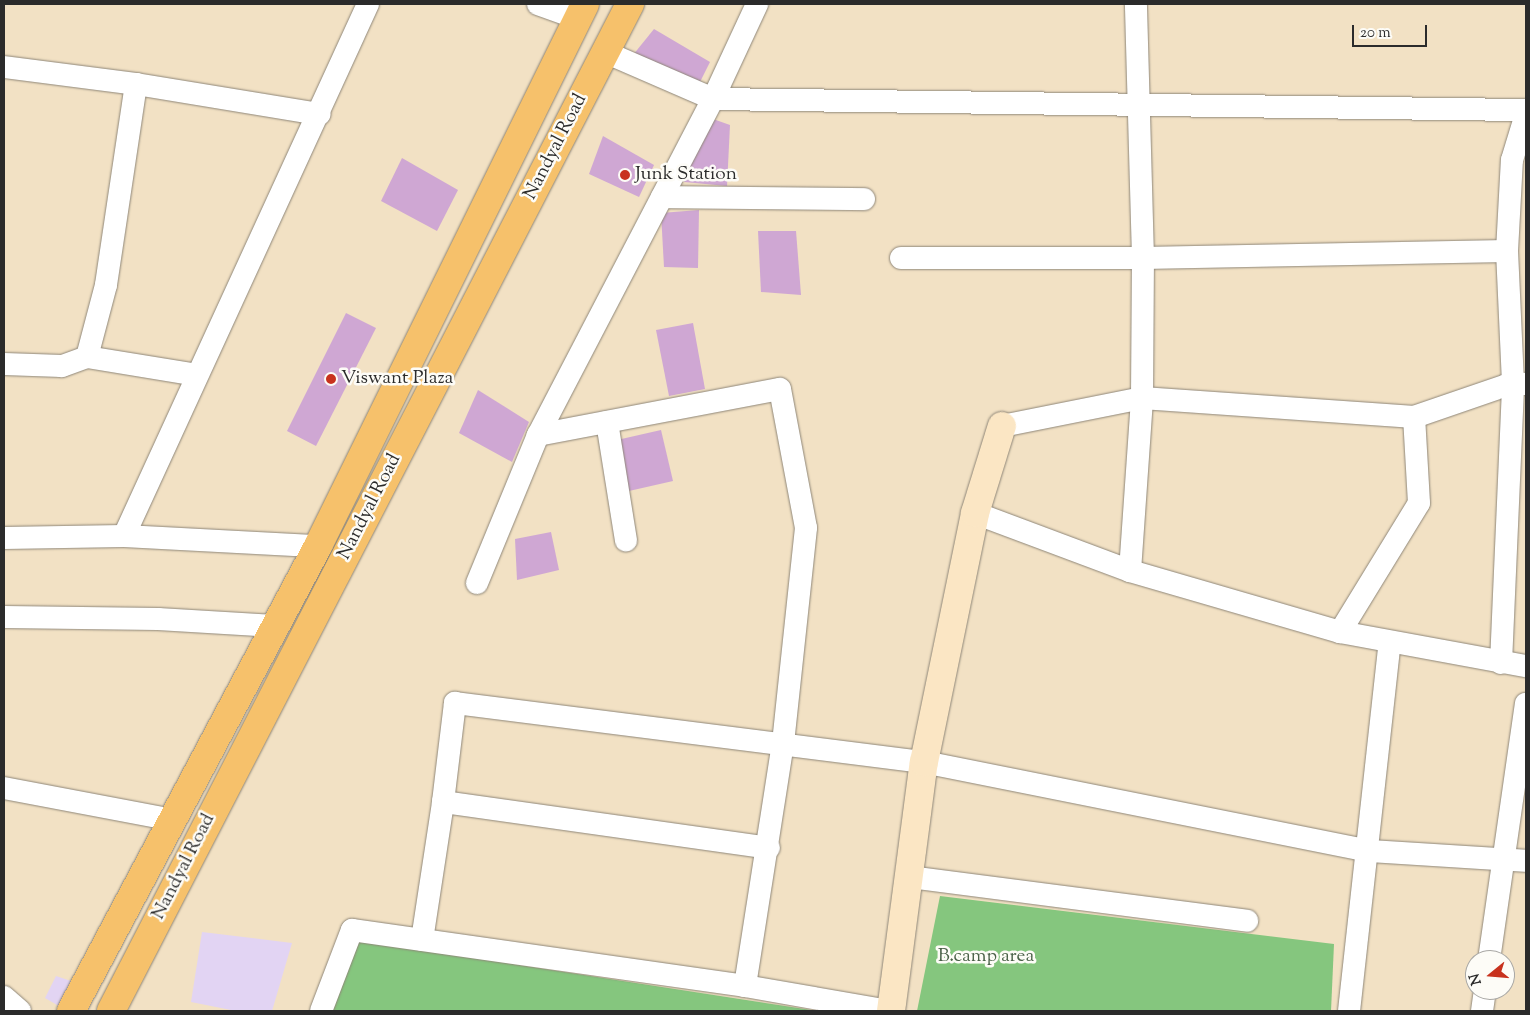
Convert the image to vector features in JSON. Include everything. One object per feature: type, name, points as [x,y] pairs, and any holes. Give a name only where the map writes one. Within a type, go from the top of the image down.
[{"type":"main road","name":"Nandyal Road","points":[[111,1011],[630,4]]},
{"type":"main road","name":"Nandyal Road","points":[[71,1011],[318,546],[581,11]]},
{"type":"street","points":[[124,536],[197,374],[320,114],[368,4]]},
{"type":"street","points":[[538,4],[581,11]]},
{"type":"street","points":[[477,583],[538,435],[713,99],[757,4]]},
{"type":"street","points":[[1130,571],[1142,398],[1143,258],[1136,4]]},
{"type":"street","points":[[605,52],[713,99],[1526,110]]},
{"type":"street","points":[[4,67],[136,84],[320,114]]},
{"type":"street","points":[[87,357],[106,285],[136,84]]},
{"type":"street","points":[[1501,663],[1520,383],[1507,251],[1512,160],[1526,114]]},
{"type":"street","points":[[662,197],[864,199]]},
{"type":"street","points":[[901,258],[1143,258],[1507,251]]},
{"type":"street","points":[[4,364],[62,366],[87,357],[197,374]]},
{"type":"street","points":[[321,1011],[352,930],[745,986],[890,1011],[910,877],[924,762],[975,514],[1002,426],[1142,398],[1414,418],[1520,383]]},
{"type":"street","points":[[538,435],[780,389],[806,528],[783,743],[769,848],[745,986]]},
{"type":"street","points":[[1340,632],[1419,503],[1414,418]]},
{"type":"street","points":[[607,422],[626,540]]},
{"type":"street","points":[[975,514],[1130,571],[1340,632],[1501,663],[1526,666]]},
{"type":"street","points":[[4,538],[124,536],[318,546]]},
{"type":"street","points":[[4,617],[158,619],[275,626]]},
{"type":"street","points":[[1349,1011],[1369,851],[1390,642]]},
{"type":"street","points":[[422,940],[443,802],[455,703],[924,762],[1369,851],[1515,860]]},
{"type":"street","points":[[1492,950],[1515,860],[1526,704]]},
{"type":"street","points":[[4,788],[173,820]]},
{"type":"street","points":[[443,802],[769,848]]},
{"type":"street","points":[[910,877],[1247,921]]},
{"type":"street","points":[[4,997],[20,1011]]},
{"type":"shaded area","points":[[202,932],[292,943],[272,1011],[236,1011],[191,1002]]},
{"type":"shaded area","points":[[56,976],[77,983],[64,1009],[45,998]]},
{"type":"green space","name":"B.camp area","points":[[940,896],[1334,944],[1331,1011],[917,1011]]},
{"type":"green space","points":[[357,940],[818,1011],[330,1011]]},
{"type":"building","points":[[654,29],[710,62],[696,90],[633,55]]},
{"type":"building","points":[[713,119],[730,125],[727,186],[684,182],[691,160]]},
{"type":"building","points":[[603,136],[654,165],[639,197],[589,174]]},
{"type":"building","points":[[402,158],[458,190],[437,231],[381,201]]},
{"type":"building","points":[[699,210],[698,268],[664,267],[661,213]]},
{"type":"building","points":[[758,231],[796,231],[801,295],[761,292]]},
{"type":"building","name":"Viswant Plaza","points":[[346,313],[376,328],[316,446],[287,431]]},
{"type":"building","points":[[693,323],[705,389],[669,396],[656,330]]},
{"type":"building","points":[[478,390],[529,422],[512,462],[459,433]]},
{"type":"building","points":[[661,430],[673,481],[629,491],[617,440]]},
{"type":"building","points":[[551,532],[559,570],[517,580],[515,539]]},
{"type":"place","name":"Junk Station","points":[[625,175]]},
{"type":"place","name":"Viswant Plaza","points":[[331,379]]}]
